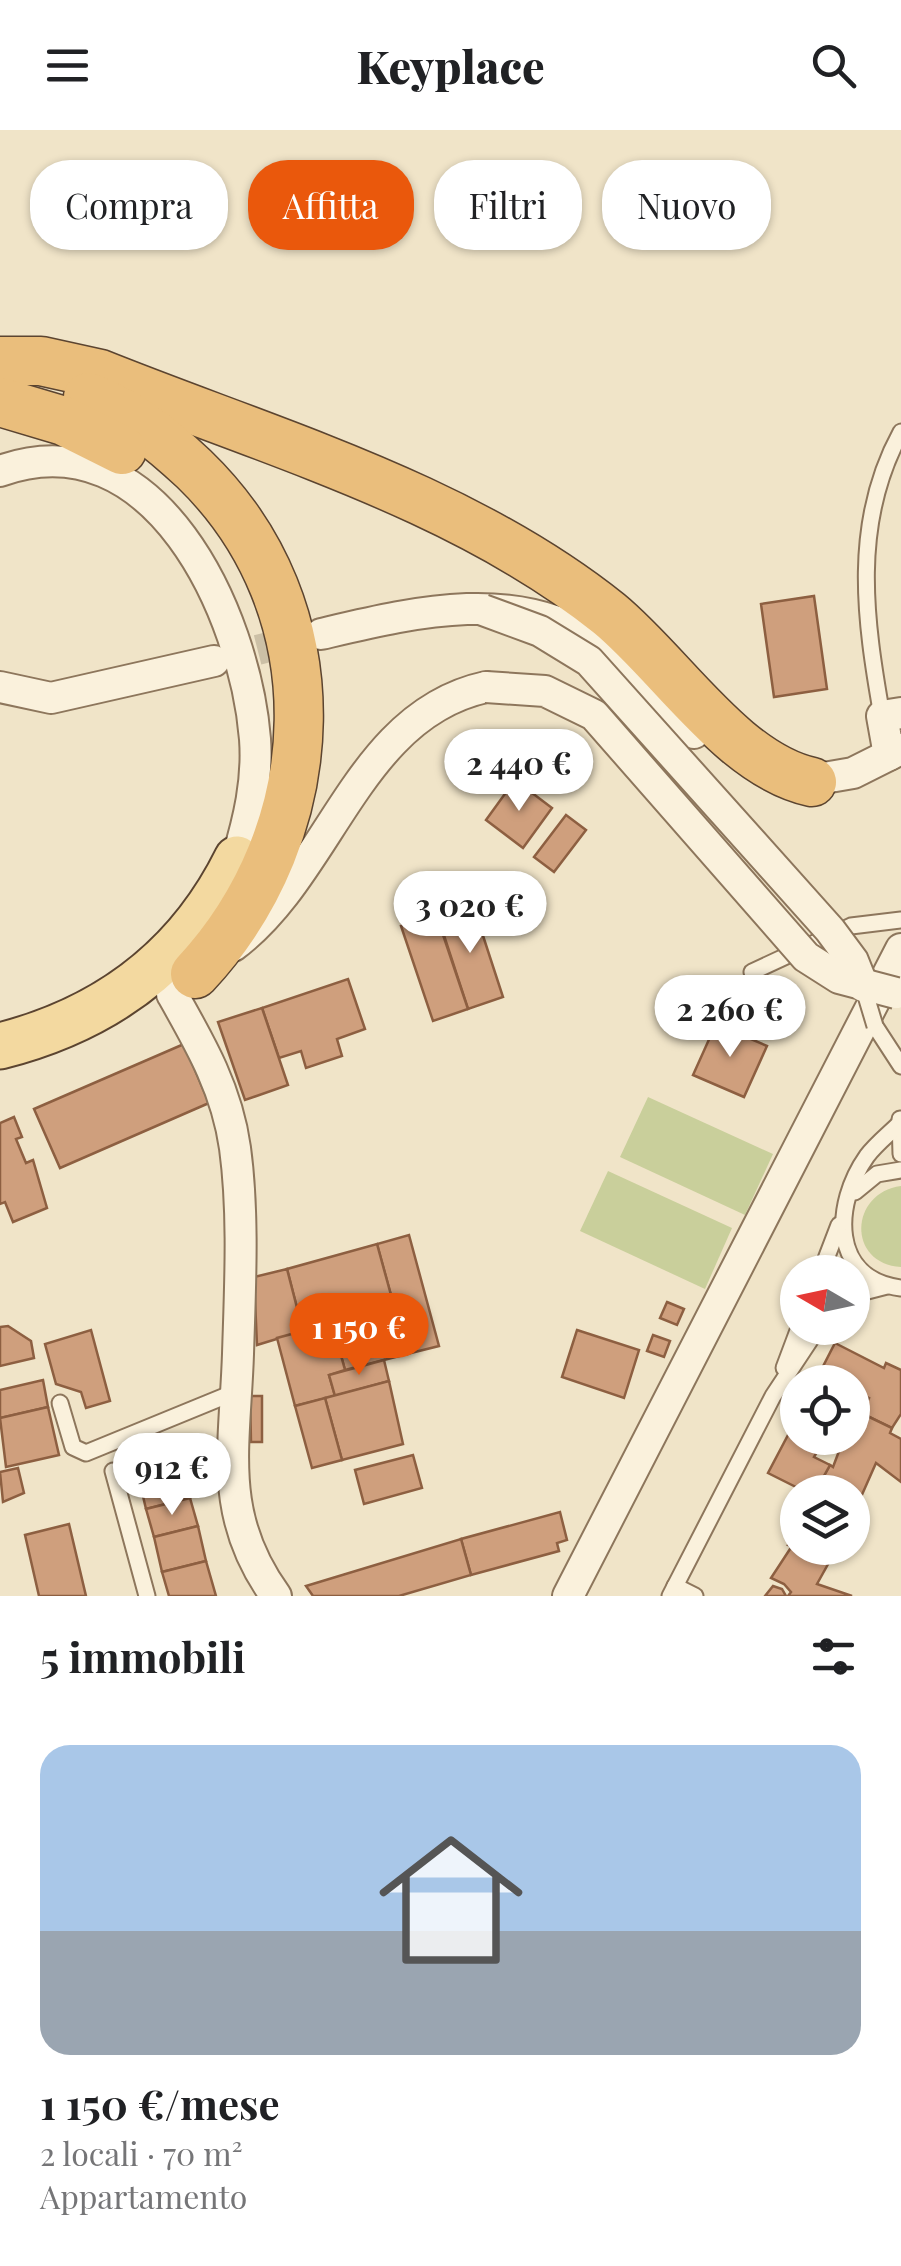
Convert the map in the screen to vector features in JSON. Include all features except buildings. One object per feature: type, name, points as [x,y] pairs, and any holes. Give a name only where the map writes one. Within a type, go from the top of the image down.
[{"type":"highway","points":[[0,365],[41,361],[100,374],[433,508],[523,556],[607,613],[644,644],[756,757],[790,777],[822,780]]},
{"type":"highway","points":[[0,365],[98,401],[162,440],[213,488],[236,517],[255,546],[285,620],[299,695],[299,725],[286,819],[256,892],[219,948],[183,984]]},
{"type":"highway","points":[[0,402],[78,426],[121,449],[183,501],[225,559],[252,624],[266,688],[261,792],[238,859]]},
{"type":"main road","points":[[0,1046],[66,1025],[140,982],[196,927],[238,859]]},
{"type":"main road","points":[[0,1077],[85,1048],[183,984]]},
{"type":"street","points":[[0,471],[52,460],[107,472],[144,496],[169,521],[204,570],[232,636],[255,735],[255,787],[238,859]]},
{"type":"street","points":[[483,610],[520,621],[565,644],[610,682],[830,930],[853,961],[863,986]]},
{"type":"street","points":[[321,634],[405,614],[483,610],[533,614],[578,630],[624,664],[719,755],[739,768],[777,780],[822,780],[895,752],[892,714]]},
{"type":"street","points":[[0,687],[30,696],[62,696],[214,660]]},
{"type":"street","points":[[276,1596],[254,1560],[236,1512],[231,1483],[236,1151],[216,1070],[183,984],[277,908],[384,750],[408,723],[447,698],[486,687],[545,691],[594,715],[806,957],[822,969],[863,986],[898,994]]},
{"type":"street","points":[[568,1596],[901,949]]},
{"type":"lane","points":[[892,714],[867,633],[865,556],[877,488],[901,432]]},
{"type":"lane","points":[[752,972],[851,926],[901,920]]},
{"type":"lane","points":[[863,986],[874,1026],[901,1066]]},
{"type":"lane","points":[[901,1115],[901,1154]]},
{"type":"lane","points":[[827,1255],[869,1152],[900,1123]]},
{"type":"lane","points":[[849,1199],[878,1174],[901,1170]]},
{"type":"lane","points":[[842,1216],[846,1252],[855,1267],[896,1289]]},
{"type":"lane","points":[[870,1293],[896,1289]]},
{"type":"lane","points":[[696,1596],[672,1591],[773,1396],[793,1345]]},
{"type":"lane","points":[[773,1396],[807,1345]]},
{"type":"lane","points":[[60,1403],[72,1447],[86,1453],[235,1392]]},
{"type":"lane","points":[[113,1471],[146,1596]]},
{"type":"green space","points":[[648,1097],[773,1154],[745,1215],[620,1157]]},
{"type":"green space","points":[[608,1171],[732,1228],[705,1289],[580,1231]]},
{"type":"green space","points":[[901,1186],[901,1267],[883,1263],[871,1254],[861,1228],[871,1201],[884,1191]]},
{"type":"tunnel","points":[[214,661],[304,638]]}]
